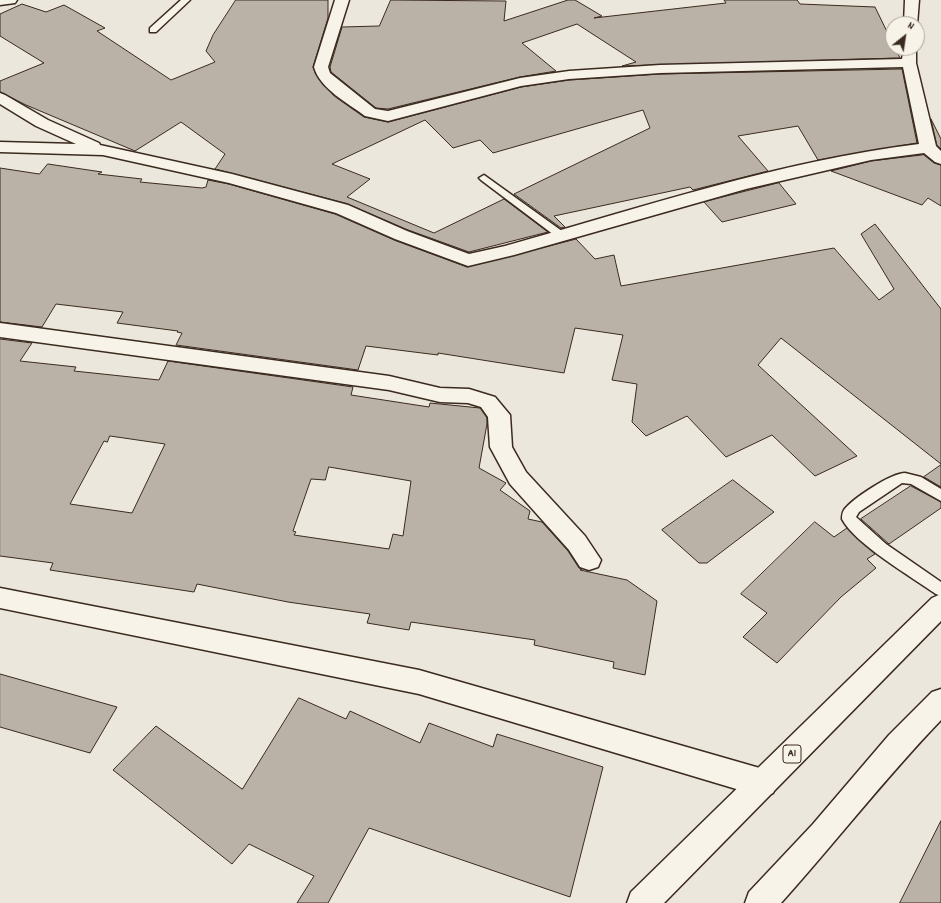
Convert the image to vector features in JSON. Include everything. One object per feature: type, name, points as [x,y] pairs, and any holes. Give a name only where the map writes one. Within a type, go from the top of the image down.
[{"type":"main road","points":[[0,1],[10,0]]},
{"type":"main road","points":[[342,0],[321,67],[323,74],[335,87],[364,109],[376,115],[396,114],[520,82],[569,75],[660,69],[909,63]]},
{"type":"main road","points":[[911,16],[912,0]]},
{"type":"main road","points":[[909,56],[909,63],[928,148],[941,159]]},
{"type":"main road","points":[[0,98],[42,123],[103,150]]},
{"type":"main road","points":[[0,147],[103,150],[232,179],[342,209],[400,235],[468,260],[508,252],[742,185],[871,155],[928,148]]},
{"type":"main road","points":[[0,330],[389,383],[440,395],[469,396],[488,402],[498,415],[501,447],[518,478],[577,543],[589,560]]},
{"type":"main road","points":[[0,598],[419,682],[763,783]]},
{"type":"main road","name":"A1","points":[[642,903],[894,650],[941,605]]},
{"type":"main road","points":[[760,903],[823,834],[899,744],[941,701]]},
{"type":"lane","points":[[153,30],[186,0]]},
{"type":"lane","points":[[484,178],[562,236]]},
{"type":"lane","points":[[941,496],[913,479],[906,477],[899,478],[854,508],[849,514],[849,518],[856,526],[875,543],[941,590]]},
{"type":"building","points":[[236,0],[328,0],[328,18],[313,67],[316,75],[334,96],[364,117],[388,122],[521,87],[569,80],[660,74],[902,69],[917,143],[818,160],[798,126],[738,136],[768,171],[693,190],[690,187],[554,216],[565,227],[561,228],[514,194],[650,128],[643,110],[493,153],[480,140],[453,148],[425,120],[332,164],[370,179],[347,197],[434,233],[504,199],[548,232],[469,252],[408,230],[348,204],[215,169],[225,154],[181,122],[135,151],[26,105],[0,92],[0,81],[44,63],[0,36],[0,14],[22,4],[46,12],[64,5],[105,28],[97,31],[171,80],[215,62],[206,51],[213,35]]},
{"type":"building","points":[[391,0],[506,1],[504,21],[568,0],[575,0],[602,16],[594,18],[726,3],[724,0],[797,0],[800,4],[875,7],[885,28],[885,56],[899,56],[900,58],[622,66],[636,62],[577,24],[522,43],[556,71],[520,77],[388,109],[376,108],[331,72],[330,67],[342,27],[379,26]]},
{"type":"building","points":[[931,119],[941,139],[941,149],[937,145]]},
{"type":"building","points":[[924,155],[934,163],[941,165],[941,206],[928,198],[922,205],[831,171],[871,161]]},
{"type":"building","points":[[48,164],[102,172],[98,174],[142,179],[140,182],[202,188],[206,187],[208,180],[229,184],[335,214],[394,240],[467,267],[576,239],[595,259],[614,255],[621,286],[834,248],[879,300],[894,289],[861,234],[875,224],[941,309],[941,464],[781,338],[758,365],[857,456],[815,476],[772,435],[726,457],[687,416],[646,436],[632,422],[637,384],[612,380],[623,335],[575,328],[564,373],[438,353],[438,355],[366,346],[358,370],[176,345],[182,333],[177,332],[178,331],[117,323],[123,312],[56,304],[42,327],[0,322],[0,168],[39,174]]},
{"type":"building","points":[[779,183],[796,204],[722,222],[704,202]]},
{"type":"building","points":[[0,339],[32,343],[20,361],[76,367],[74,371],[159,380],[168,361],[353,387],[351,395],[429,407],[430,403],[480,408],[487,418],[487,424],[479,468],[506,483],[500,490],[530,511],[528,519],[542,522],[568,551],[579,568],[582,569],[580,570],[627,580],[657,601],[645,675],[613,668],[614,662],[534,645],[535,640],[411,622],[409,630],[367,623],[370,614],[288,602],[197,584],[194,592],[50,570],[53,563],[0,556]],"holes":[[[110,436],[165,444],[132,513],[70,504],[104,441],[107,442]],[[329,467],[411,481],[403,536],[393,534],[389,549],[294,535],[296,532],[293,531],[311,479],[325,480]]]},
{"type":"building","points":[[941,465],[941,487],[924,477]]},
{"type":"building","points":[[733,480],[774,512],[707,563],[699,563],[662,530]]},
{"type":"building","points":[[911,486],[941,502],[941,508],[889,544],[861,519]]},
{"type":"building","points":[[815,522],[834,537],[847,528],[875,554],[867,559],[876,568],[841,597],[777,663],[743,637],[767,613],[741,594]]},
{"type":"building","points":[[0,674],[117,707],[90,753],[0,727]]},
{"type":"building","points":[[299,698],[346,719],[350,711],[420,743],[429,723],[493,747],[497,734],[603,767],[570,897],[369,828],[328,903],[297,903],[314,876],[249,844],[232,864],[113,770],[156,726],[242,789]]},
{"type":"building","points":[[941,821],[941,903],[900,903]]}]
